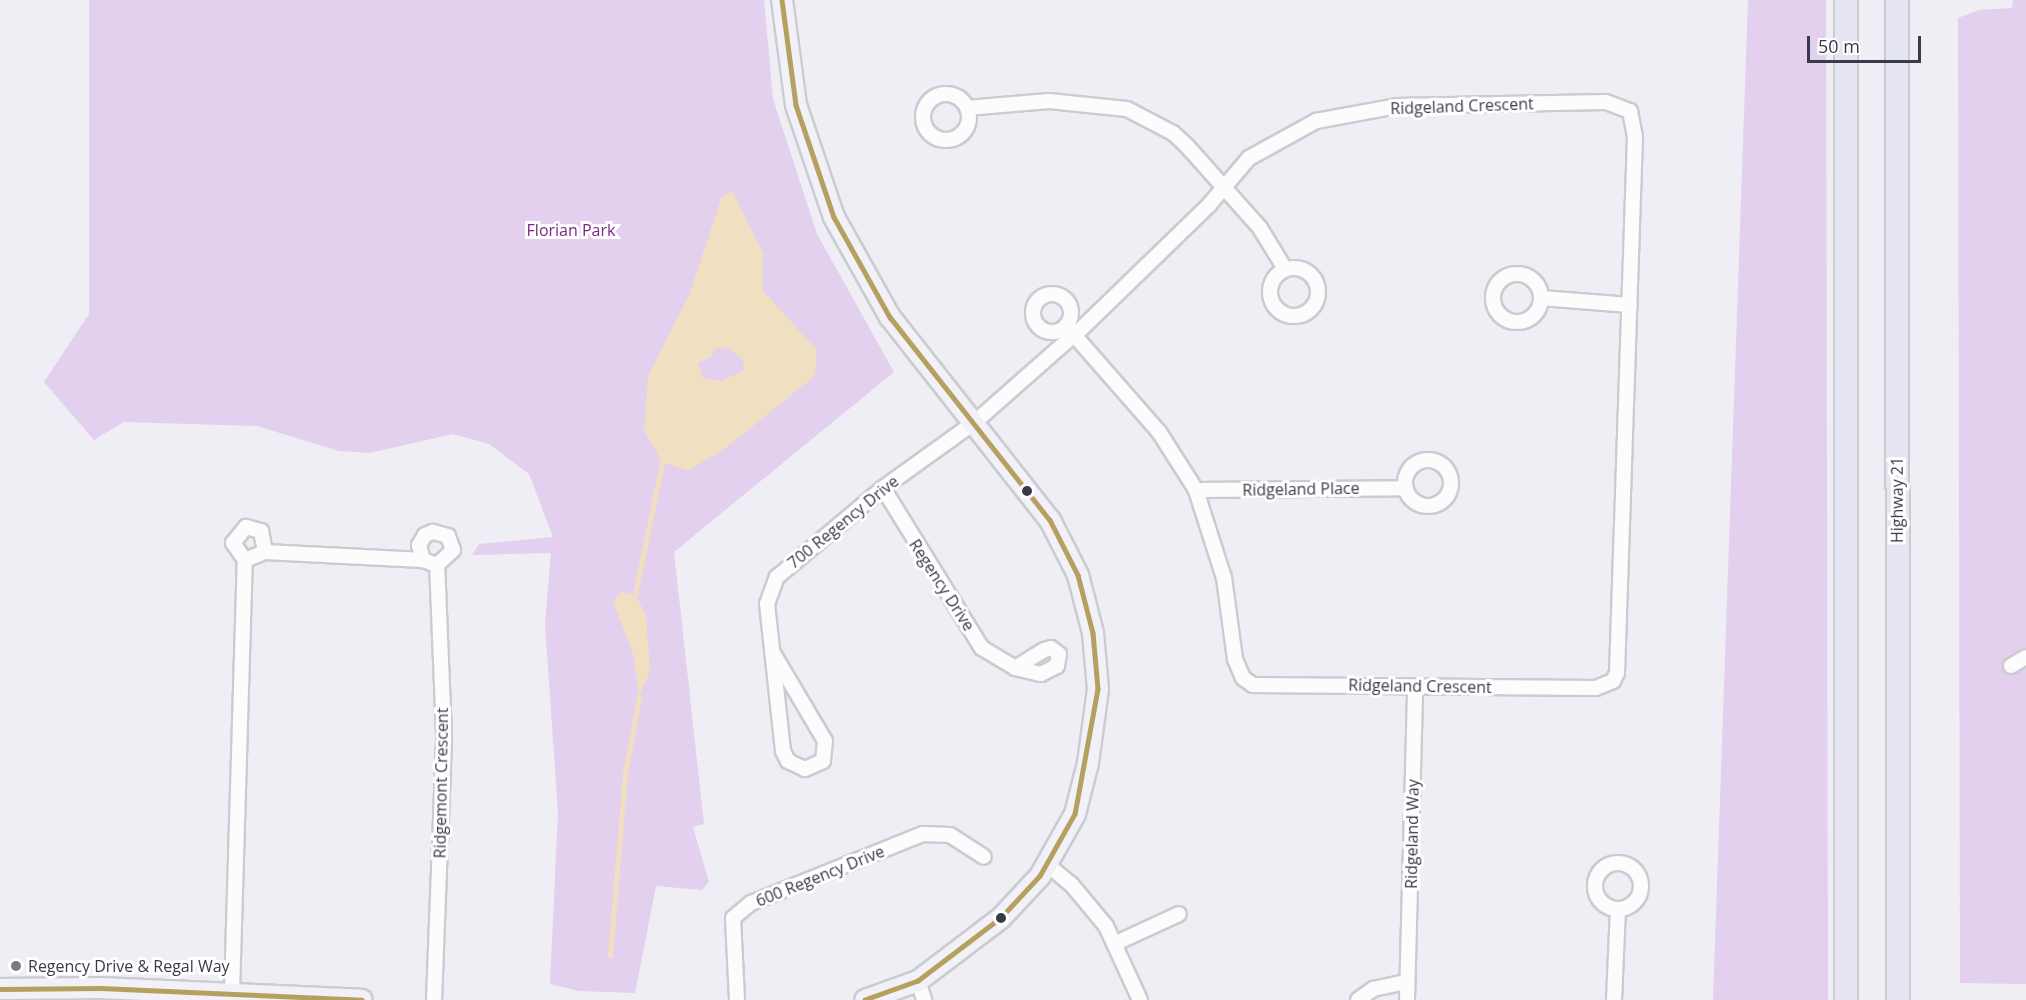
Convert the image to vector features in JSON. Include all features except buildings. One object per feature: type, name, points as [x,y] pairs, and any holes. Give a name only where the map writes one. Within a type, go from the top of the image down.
[{"type":"main road","points":[[1846,0],[1846,1000]]},
{"type":"main road","name":"Highway 21","points":[[1897,0],[1898,1000]]},
{"type":"street","points":[[782,0],[796,105],[834,217],[890,317],[1050,520],[1078,575],[1093,633],[1098,698],[1088,763],[1075,814],[1047,865],[1001,918],[918,981],[865,1000]]},
{"type":"street","points":[[967,108],[1049,101],[1127,109],[1173,133],[1260,228],[1285,269]]},
{"type":"street","name":"Ridgeland Crescent","points":[[975,422],[1070,331],[1223,189],[1249,158],[1316,121],[1398,106],[1606,102],[1630,111],[1635,123],[1630,305],[1617,673],[1612,681],[1596,688],[1254,685],[1243,678],[1235,659],[1224,578],[1196,490],[1159,432],[1070,331]]},
{"type":"street","points":[[1541,298],[1630,305]]},
{"type":"street","name":"700 Regency Drive","points":[[773,653],[767,604],[777,577],[883,488],[975,422]]},
{"type":"street","name":"Regency Drive","points":[[883,488],[982,648],[1015,668]]},
{"type":"street","name":"Ridgeland Place","points":[[1196,490],[1406,488]]},
{"type":"street","points":[[232,996],[245,560],[233,543],[246,527],[261,531],[265,552]]},
{"type":"street","points":[[245,560],[265,552],[423,560],[437,565],[453,550],[441,532],[422,538],[423,560]]},
{"type":"street","name":"Ridgemont Crescent","points":[[434,1000],[444,736],[437,565]]},
{"type":"street","points":[[773,653],[825,741],[823,761],[806,770],[788,761],[783,752],[773,653]]},
{"type":"street","points":[[2011,666],[2026,657]]},
{"type":"street","name":"Ridgeland Way","points":[[1407,1000],[1405,982],[1414,686]]},
{"type":"street","name":"600 Regency Drive","points":[[737,1000],[733,918],[751,903],[923,834],[950,835],[984,857]]},
{"type":"street","points":[[1047,865],[1090,904],[1116,943],[1140,1000]]},
{"type":"street","points":[[1614,1000],[1618,910]]},
{"type":"street","points":[[1116,943],[1179,914]]},
{"type":"street","points":[[918,981],[924,1000]]},
{"type":"street","points":[[1358,1000],[1373,989],[1405,982]]},
{"type":"street","points":[[0,989],[362,1000]]},
{"type":"green space","name":"Florian Park","points":[[89,0],[764,0],[773,99],[817,234],[894,372],[674,552],[704,824],[693,827],[709,882],[702,890],[656,886],[635,993],[579,991],[550,984],[558,813],[545,624],[551,553],[472,555],[479,544],[553,537],[529,474],[489,444],[453,434],[369,453],[339,451],[257,426],[124,422],[94,440],[44,382],[89,314]]},
{"type":"green space","points":[[1748,0],[1826,0],[1828,1000],[1713,1000]]},
{"type":"green space","points":[[2013,0],[2026,0],[2026,984],[1960,983],[1958,18],[1979,10],[2012,8]]},
{"type":"shaded area","points":[[733,192],[763,253],[763,291],[817,350],[815,376],[727,447],[688,471],[662,462],[644,431],[648,376],[689,295],[722,196]],"holes":[[[727,347],[743,360],[744,370],[722,381],[703,378],[698,363],[711,357],[714,349]]]},
{"type":"shaded area","points":[[622,592],[635,595],[646,614],[650,671],[639,697],[634,657],[613,601]]},
{"type":"waterway","points":[[635,595],[662,462]]},
{"type":"waterway","points":[[610,956],[625,774],[639,697]]},
{"type":"transit line","points":[[782,0],[796,105],[834,217],[890,317],[1050,520],[1078,575],[1093,633],[1098,689],[1075,814],[1040,876],[1001,918],[918,981],[865,1000]]},
{"type":"transit line","points":[[0,989],[101,988],[362,1000]]},
{"type":"place","name":"Regency Drive & Regal Way","points":[[16,966]]}]
